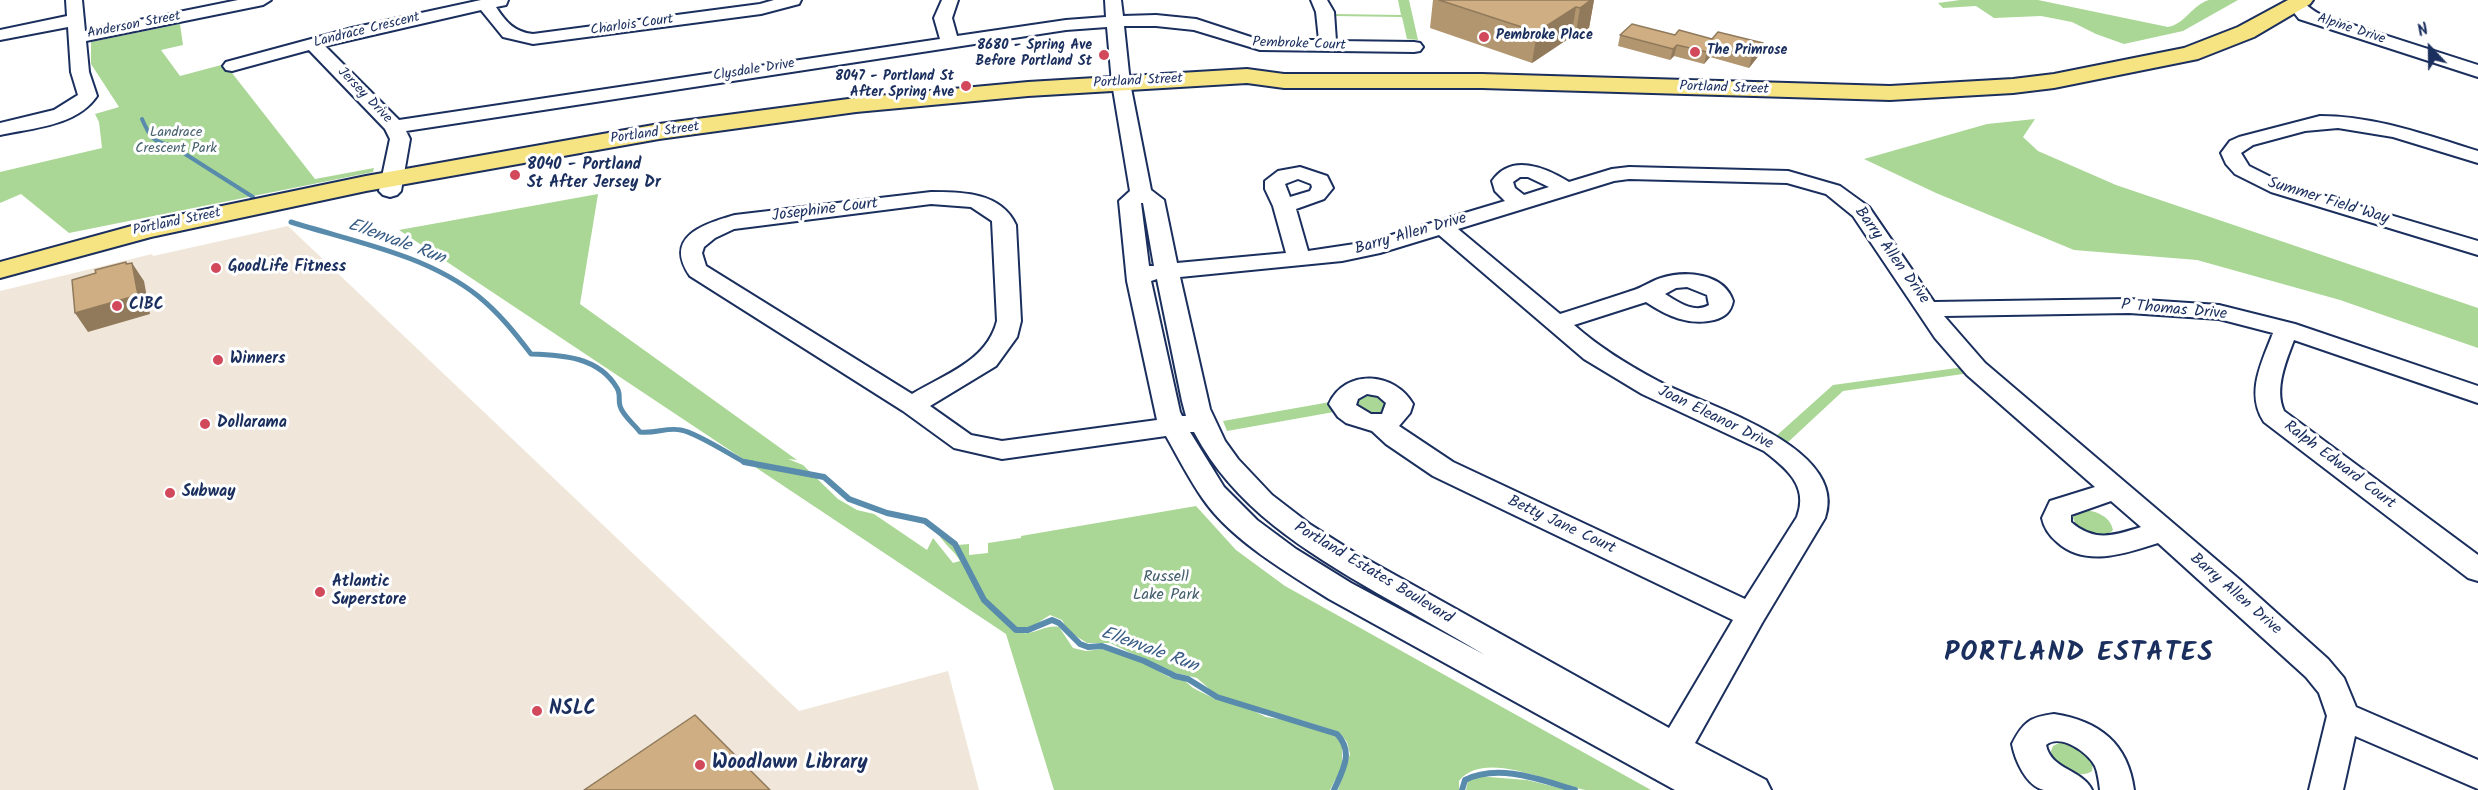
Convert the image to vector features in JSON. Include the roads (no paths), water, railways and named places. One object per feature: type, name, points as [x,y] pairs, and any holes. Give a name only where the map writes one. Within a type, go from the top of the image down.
[{"type":"main road","name":"Portland Street","points":[[2162,58],[2266,0]]},
{"type":"main road","name":"Portland Street","points":[[0,270],[36,262],[104,240],[171,224],[391,185],[748,132],[1123,88],[1251,87],[1284,81],[1471,81],[1890,93],[2013,86],[2115,70],[2162,58],[2190,54],[2246,32],[2300,2]]},
{"type":"street","points":[[0,129],[61,114],[81,105],[88,96],[80,72],[74,0]]},
{"type":"street","name":"Anderson Street","points":[[0,35],[75,29],[263,0]]},
{"type":"street","name":"Landrace Crescent","points":[[232,66],[313,44],[503,0]]},
{"type":"street","name":"Charlois Court","points":[[485,4],[506,33],[520,38],[533,39],[761,9],[793,0]]},
{"type":"street","points":[[950,0],[943,18],[950,41]]},
{"type":"street","name":"Portland Estates Boulevard","points":[[1113,0],[1123,88],[1142,193],[1130,201],[1202,422],[1233,471],[1258,499],[1296,531],[1668,757],[1706,790]]},
{"type":"street","points":[[1319,0],[1325,12],[1328,46]]},
{"type":"street","name":"Alpine Drive","points":[[2300,2],[2305,15],[2316,20],[2478,71]]},
{"type":"street","name":"Clysdale Drive","points":[[394,127],[950,41],[1066,25],[1115,22]]},
{"type":"street","name":"Pembroke Court","points":[[1115,22],[1187,23],[1245,43],[1279,47],[1414,47]]},
{"type":"street","name":"Jersey Drive","points":[[313,44],[394,127],[400,139],[391,185]]},
{"type":"street","name":"Summer Field Way","points":[[2478,157],[2370,126],[2335,122],[2311,123],[2252,139],[2237,145],[2231,153],[2232,159],[2242,170],[2278,188],[2478,248]]},
{"type":"street","name":"Barry Allen Drive","points":[[1152,273],[1299,259],[1372,248],[1612,175],[1651,172],[1788,177],[1824,186],[1843,196],[1861,212],[1955,347],[1976,369],[2318,668],[2333,687],[2343,716]]},
{"type":"street","name":"Josephine Court","points":[[912,405],[980,367],[994,354],[1005,337],[1009,321],[1005,225],[996,211],[963,199],[931,198],[728,224],[706,233],[693,245],[689,257],[690,263],[698,271],[912,405],[963,442],[1002,450],[1174,428],[1202,422]]},
{"type":"street","points":[[1284,206],[1299,259]]},
{"type":"street","name":"Joan Eleanor Drive","points":[[1443,227],[1610,365],[1651,388],[1773,446],[1788,456],[1807,475],[1815,496],[1812,518],[1751,615],[1668,757]]},
{"type":"street","name":"Portland Estates Boulevard","points":[[1152,273],[1167,412],[1174,428],[1214,494],[1247,527],[1286,557],[1340,591],[1668,757],[1754,790]]},
{"type":"street","points":[[1557,323],[1648,293]]},
{"type":"street","name":"P Thomas Drive","points":[[1929,309],[2168,307],[2219,312],[2286,329],[2478,394]]},
{"type":"street","name":"Ralph Edward Court","points":[[2286,329],[2267,395],[2269,409],[2273,416],[2478,570]]},
{"type":"street","name":"Betty Jane Court","points":[[1378,423],[1395,438],[1443,470],[1751,615]]},
{"type":"street","points":[[2115,490],[2060,508],[2055,514],[2057,524],[2063,532],[2076,540],[2102,547],[2120,544],[2161,531]]},
{"type":"street","points":[[2326,790],[2343,716],[2478,775]]},
{"type":"street","points":[[2075,790],[2054,780],[2035,763],[2029,744],[2038,731],[2051,727],[2068,729],[2093,742],[2109,761],[2116,778],[2116,790]]},
{"type":"waterway","name":"Ellenvale Run","points":[[142,119],[156,140],[171,145],[253,197]]},
{"type":"waterway","name":"Ellenvale Run","points":[[291,222],[388,251],[435,270],[478,296],[531,354],[568,357],[600,370],[617,388],[621,410],[640,432],[671,429],[688,432],[744,462]]},
{"type":"waterway","name":"Ellenvale Run","points":[[744,462],[752,463]]},
{"type":"waterway","name":"Ellenvale Run","points":[[744,462],[824,477],[849,499],[887,513],[925,521],[955,544],[984,600],[1016,630],[1028,630],[1052,620],[1059,623],[1080,644],[1088,647],[1102,646],[1144,661],[1175,676],[1188,679],[1217,697],[1337,734],[1346,754],[1334,790]]},
{"type":"waterway","name":"Ellenvale Run","points":[[1462,790],[1465,780],[1492,773],[1520,775],[1575,790]]},
{"type":"place","name":"Pembroke Place","points":[[1484,37]]},
{"type":"place","name":"The Primrose","points":[[1695,52]]},
{"type":"place","name":"8680 - Spring Ave Before Portland St","points":[[1104,55]]},
{"type":"place","name":"8047 - Portland St After Spring Ave","points":[[966,86]]},
{"type":"place","name":"8040 - Portland St After Jersey Dr","points":[[515,175]]},
{"type":"place","name":"GoodLife Fitness","points":[[216,268]]},
{"type":"place","name":"CIBC","points":[[117,306]]},
{"type":"place","name":"Winners","points":[[218,360]]},
{"type":"place","name":"Dollarama","points":[[205,424]]},
{"type":"place","name":"Subway","points":[[170,493]]},
{"type":"place","name":"Atlantic Superstore","points":[[320,592]]},
{"type":"place","name":"NSLC","points":[[537,711]]},
{"type":"place","name":"Woodlawn Library","points":[[700,765]]},
{"type":"district","name":"PORTLAND ESTATES","points":[[2079,655]]},
{"type":"park label","name":"Landrace Crescent Park","points":[[176,142]]},
{"type":"park label","name":"Russell Lake Park","points":[[1166,587]]}]
